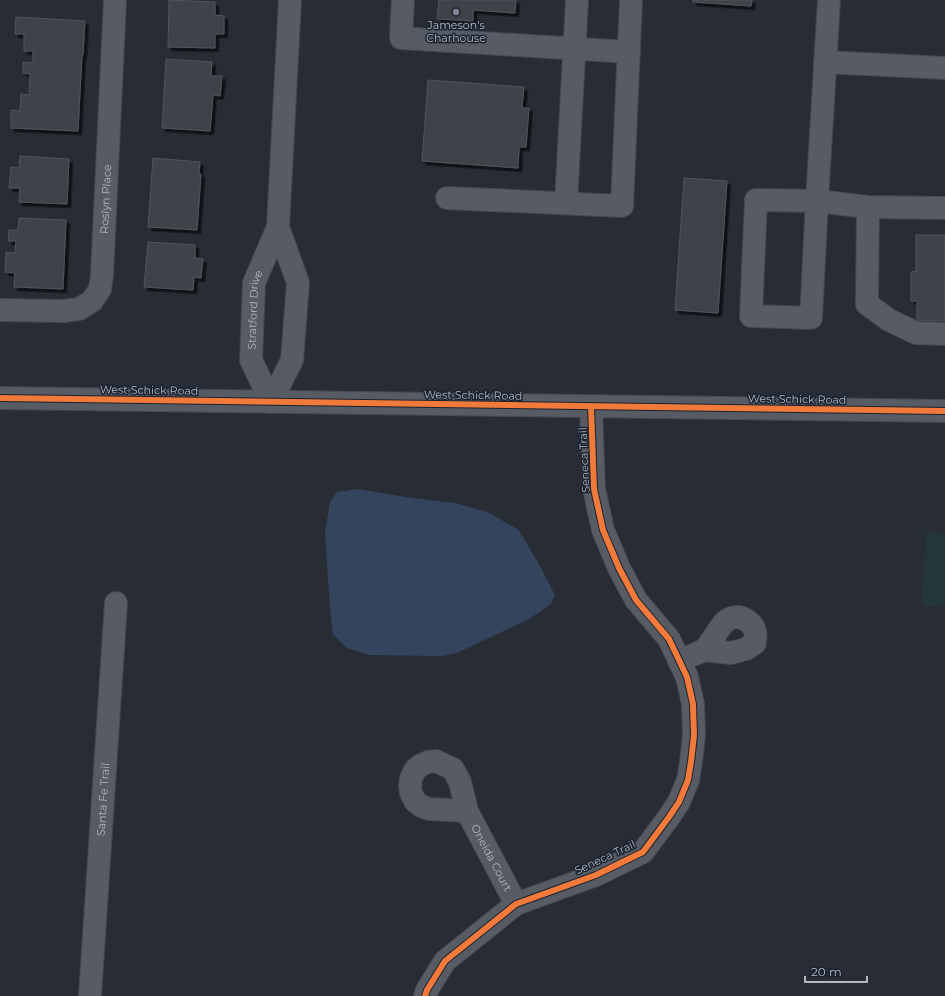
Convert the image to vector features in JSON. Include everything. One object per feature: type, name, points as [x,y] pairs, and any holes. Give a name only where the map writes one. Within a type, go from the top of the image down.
[{"type":"street","name":"Roslyn Place","points":[[0,310],[63,311],[79,309],[92,300],[100,289],[102,275],[115,0]]},
{"type":"street","name":"Stratford Drive","points":[[271,402],[251,360],[254,283],[278,227],[290,0]]},
{"type":"street","points":[[403,0],[401,38],[629,52]]},
{"type":"street","points":[[566,203],[577,0]]},
{"type":"street","points":[[447,198],[622,206],[631,0]]},
{"type":"street","points":[[829,0],[825,62],[817,201],[810,318],[751,316],[756,200],[817,201],[868,207],[945,208]]},
{"type":"street","points":[[825,62],[945,68]]},
{"type":"street","points":[[868,207],[867,304],[889,320],[916,333],[945,334]]},
{"type":"street","name":"Stratford Drive","points":[[271,402],[292,360],[298,283],[278,227]]},
{"type":"street","name":"West Schick Road","points":[[0,398],[945,411]]},
{"type":"street","name":"Seneca Trail","points":[[425,996],[427,990],[445,961],[516,904],[596,875],[643,852],[679,802],[688,780],[694,735],[693,704],[687,677],[669,639],[636,600],[619,568],[603,530],[594,489],[591,406]]},
{"type":"street","name":"Santa Fe Trail","points":[[90,996],[116,603]]},
{"type":"street","points":[[679,661],[704,650]]},
{"type":"street","name":"Oneida Court","points":[[467,811],[516,904]]},
{"type":"shaded area","points":[[926,532],[945,533],[945,607],[922,605]]},
{"type":"water","points":[[358,489],[455,503],[487,512],[519,530],[555,595],[551,604],[529,619],[457,653],[442,656],[369,655],[347,648],[333,634],[325,533],[330,502],[337,492]]},
{"type":"building","points":[[169,0],[215,2],[215,15],[224,16],[224,34],[215,34],[215,48],[168,47]]},
{"type":"building","name":"Jameson's Charhouse","points":[[439,0],[516,0],[515,13],[473,10],[473,21],[437,19]]},
{"type":"building","points":[[693,0],[752,0],[751,6],[693,2]]},
{"type":"building","points":[[16,17],[85,21],[78,131],[11,128],[11,110],[20,111],[21,94],[29,95],[30,74],[23,73],[23,62],[33,63],[33,51],[24,51],[24,34],[15,34]]},
{"type":"building","points":[[166,59],[212,62],[211,76],[222,76],[220,96],[213,95],[210,131],[162,128]]},
{"type":"building","points":[[428,80],[524,87],[522,108],[529,108],[526,147],[519,147],[518,168],[422,161]]},
{"type":"building","points":[[20,156],[69,159],[67,204],[19,202],[20,188],[9,188],[11,167],[19,168]]},
{"type":"building","points":[[153,158],[200,162],[199,174],[201,174],[197,230],[148,227]]},
{"type":"building","points":[[684,178],[727,181],[718,313],[675,310]]},
{"type":"building","points":[[19,218],[66,220],[63,289],[14,287],[15,273],[5,272],[6,252],[15,253],[16,241],[8,241],[9,230],[18,230]]},
{"type":"building","points":[[916,235],[945,235],[945,321],[917,321],[917,301],[911,301],[911,272],[916,271]]},
{"type":"building","points":[[148,242],[195,245],[195,258],[203,259],[201,278],[194,277],[193,290],[144,287]]},
{"type":"cycle path","points":[[0,398],[945,411]]},
{"type":"cycle path","points":[[425,996],[427,990],[445,961],[516,904],[596,875],[643,852],[679,802],[688,780],[694,735],[693,704],[687,677],[669,639],[636,600],[619,568],[603,530],[594,489],[591,407]]},
{"type":"place","name":"Jameson's Charhouse","points":[[456,12]]}]
